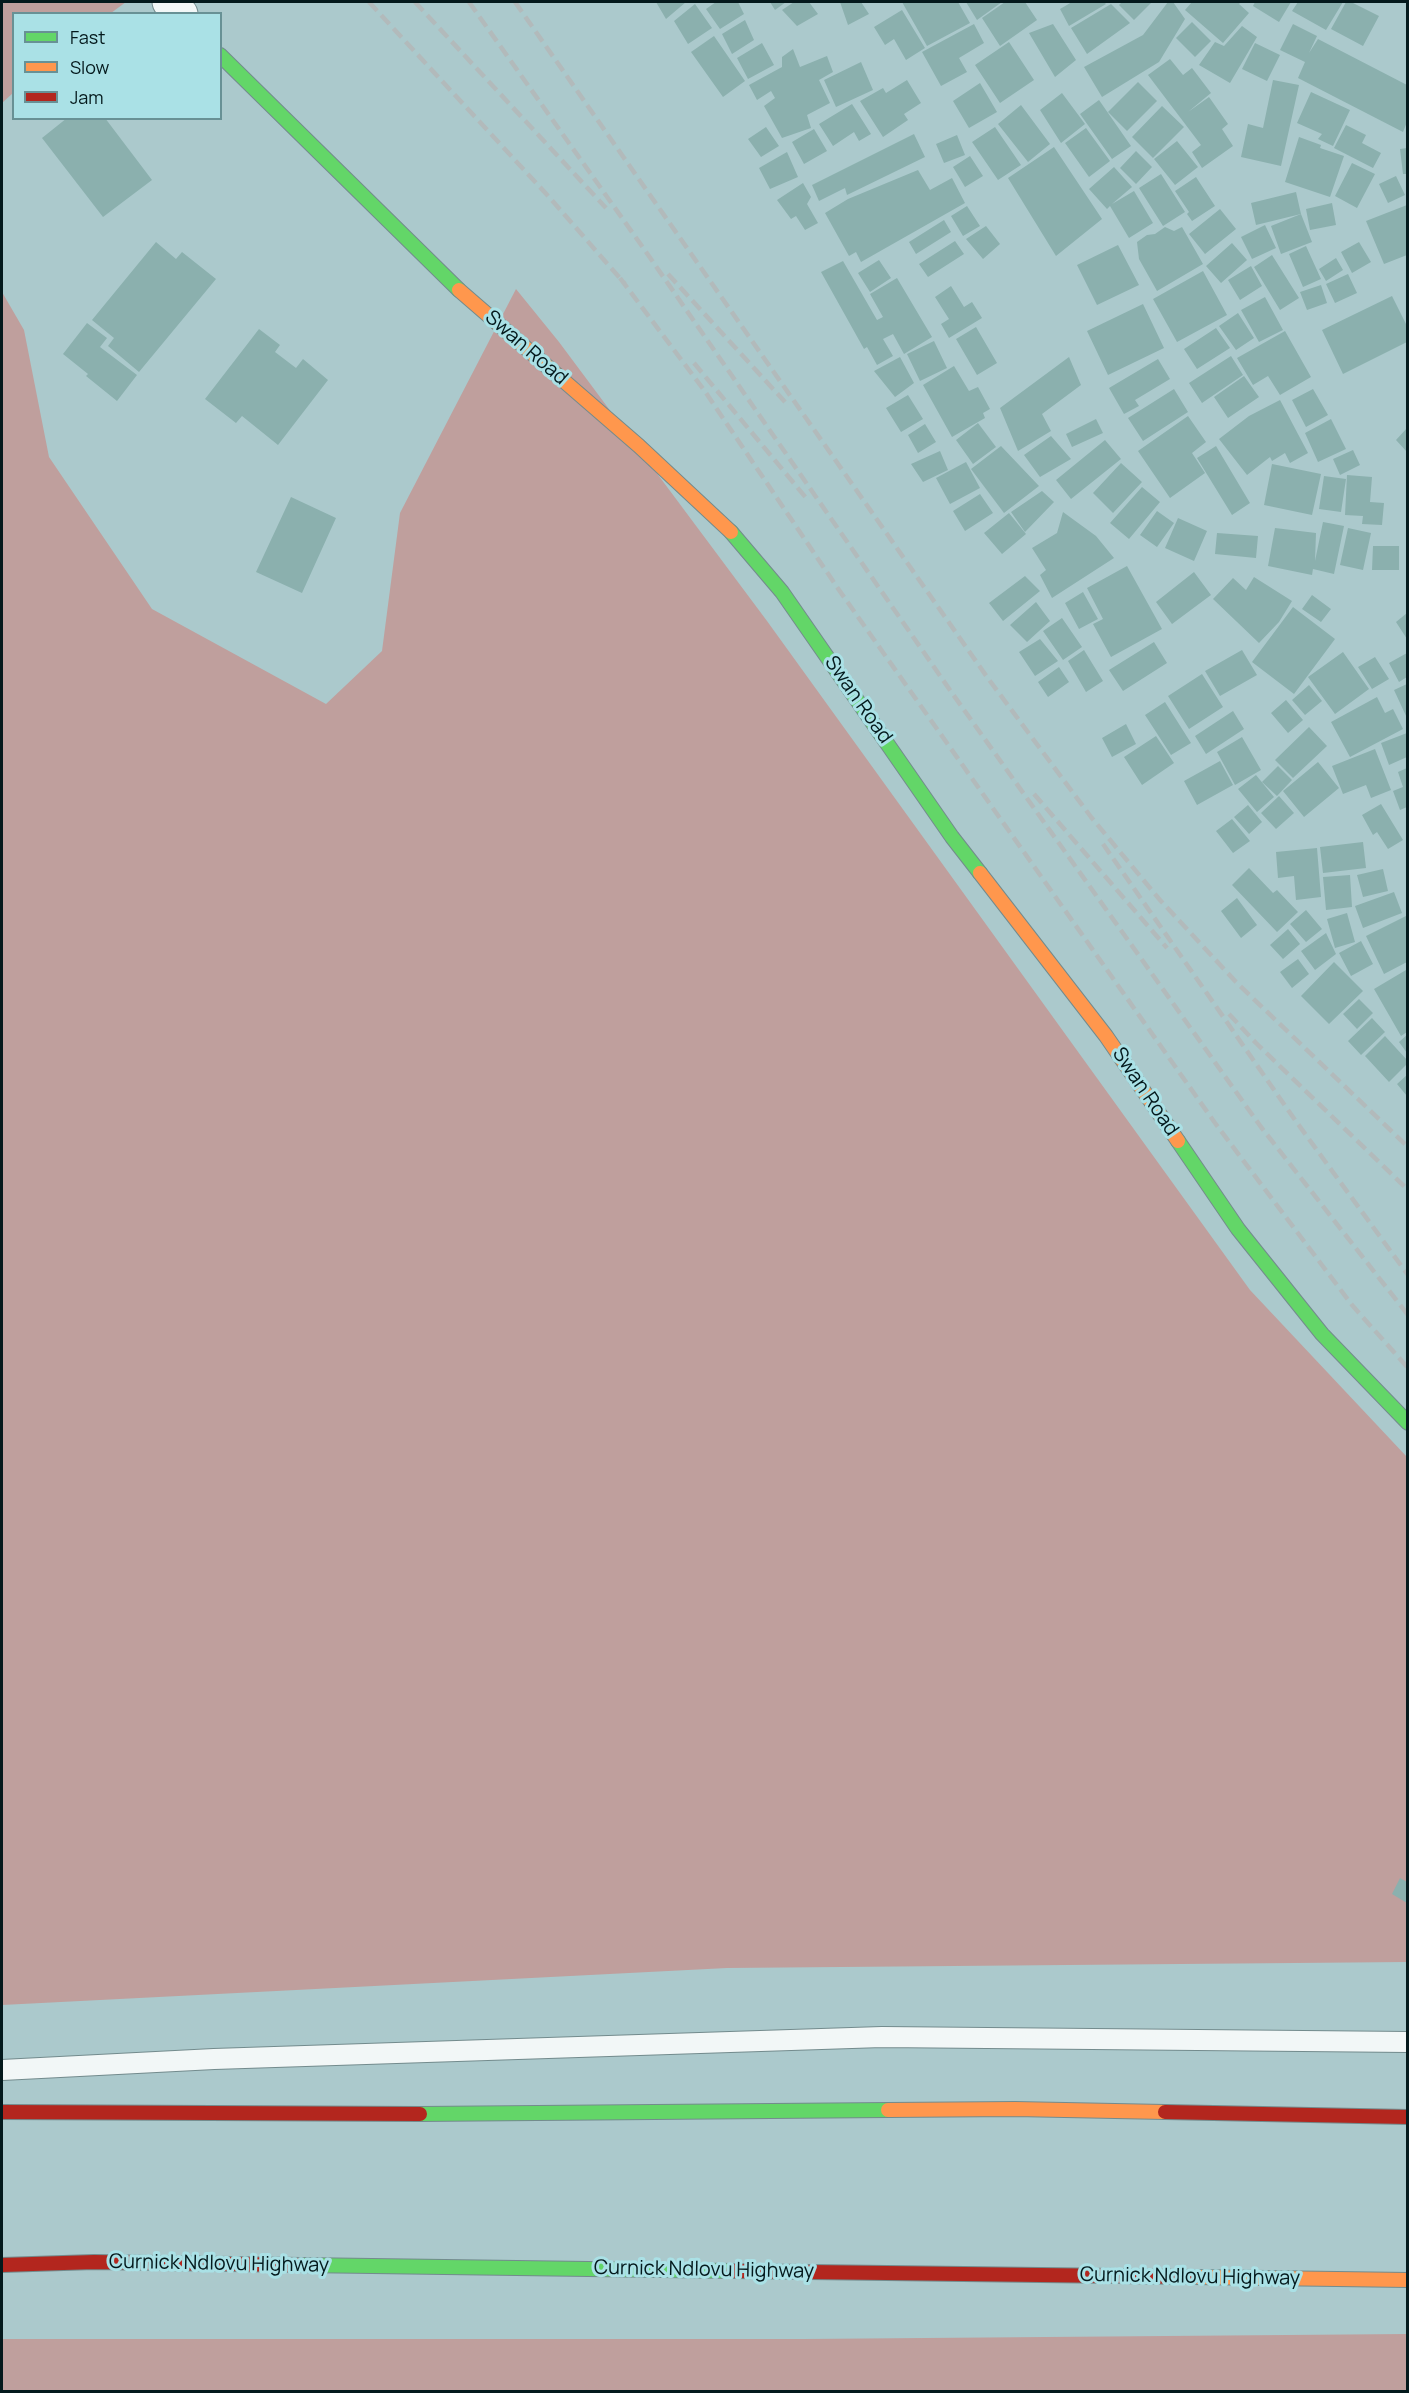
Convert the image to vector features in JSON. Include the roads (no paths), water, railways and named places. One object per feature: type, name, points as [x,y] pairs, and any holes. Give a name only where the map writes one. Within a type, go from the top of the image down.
[{"type":"main road","name":"Swan Road","points":[[222,57],[470,300],[639,446],[732,532],[788,601],[952,837],[1106,1036],[1238,1229],[1322,1334],[1407,1423]]},
{"type":"main road","points":[[2,2112],[510,2114],[1015,2109],[1407,2117]]},
{"type":"main road","name":"Curnick Ndlovu Highway","points":[[2,2265],[94,2262],[1407,2280]]},
{"type":"lane","points":[[2,2070],[226,2059],[882,2037],[1407,2042]]},
{"type":"railway","points":[[369,2],[550,198],[625,284]]},
{"type":"railway","points":[[415,2],[606,208]]},
{"type":"railway","points":[[469,2],[644,249],[952,693],[1261,1127],[1408,1315]]},
{"type":"railway","points":[[515,2],[987,677],[1091,817],[1160,900],[1236,982],[1408,1147]]},
{"type":"railway","points":[[668,274],[785,402]]},
{"type":"railway","points":[[620,278],[704,390],[839,590],[1215,1123],[1352,1305],[1408,1368]]},
{"type":"railway","points":[[694,363],[807,499]]},
{"type":"railway","points":[[1034,794],[1167,948]]},
{"type":"railway","points":[[1103,844],[1295,1120],[1408,1275]]},
{"type":"railway","points":[[1229,1014],[1408,1190]]}]
